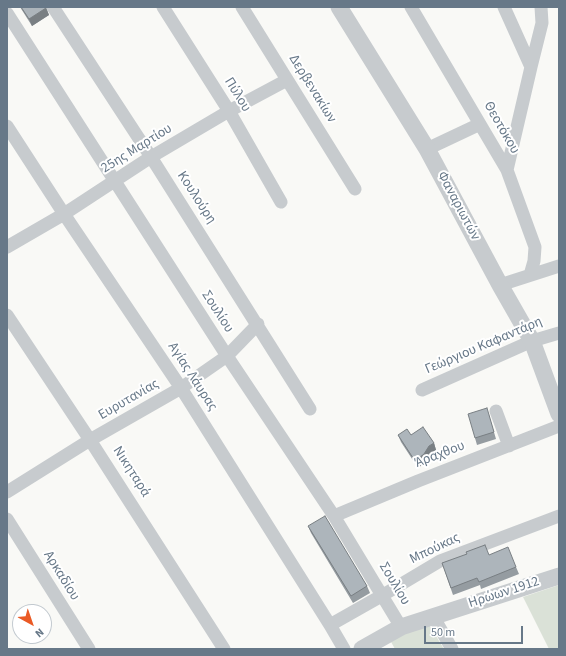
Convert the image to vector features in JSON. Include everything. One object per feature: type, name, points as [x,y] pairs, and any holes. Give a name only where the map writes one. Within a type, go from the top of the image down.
[{"type":"street","points":[[7,10],[11,7]]},
{"type":"street","name":"Κουλούρη","points":[[53,7],[258,324],[310,409]]},
{"type":"street","name":"Πύλου","points":[[163,7],[229,111],[281,202]]},
{"type":"street","name":"Δερβενακίων","points":[[242,7],[355,188]]},
{"type":"street","name":"Φαναριωτών","points":[[339,7],[427,149],[500,285],[532,341],[559,414]]},
{"type":"street","name":"Θεοτόκου","points":[[411,7],[506,170],[535,247],[534,261],[530,275]]},
{"type":"street","points":[[504,7],[531,67]]},
{"type":"street","points":[[506,170],[542,23],[541,7]]},
{"type":"street","name":"Σουλίου","points":[[7,13],[227,356],[334,516],[401,627]]},
{"type":"street","name":"25ης Μαρτίου","points":[[7,247],[64,214],[151,157],[229,111],[287,80]]},
{"type":"street","points":[[427,149],[480,124]]},
{"type":"street","name":"Αγίας Λάυρας","points":[[7,126],[64,214],[181,388],[344,649]]},
{"type":"street","points":[[500,285],[559,266]]},
{"type":"street","name":"Νικηταρά","points":[[7,315],[90,440],[224,649]]},
{"type":"street","name":"Ευρυτανίας","points":[[7,492],[90,440],[181,388],[227,356],[258,324]]},
{"type":"street","name":"Γεώργιου Καφαντάρη","points":[[422,390],[532,341],[559,333]]},
{"type":"street","points":[[496,411],[509,446]]},
{"type":"street","name":"Άραχθου","points":[[334,516],[418,481],[559,426]]},
{"type":"street","name":"Μπούκας","points":[[330,625],[440,561],[559,516]]},
{"type":"street","name":"Αρκαδίου","points":[[7,519],[89,649]]},
{"type":"street","name":"Ηρώων 1912","points":[[362,649],[401,627],[559,576]]},
{"type":"street","points":[[433,616],[452,649]]},
{"type":"shaded area","points":[[559,585],[559,649],[549,649],[523,597]]},
{"type":"shaded area","points":[[428,623],[444,649],[395,649],[390,640]]},
{"type":"building","points":[[21,7],[46,7],[46,8],[29,19]]},
{"type":"building","points":[[487,408],[494,432],[475,438],[468,414]]},
{"type":"building","points":[[423,427],[434,443],[429,446],[424,454],[415,461],[398,435],[407,429],[411,435]]},
{"type":"building","points":[[325,516],[367,586],[351,596],[308,526]]},
{"type":"building","points":[[485,545],[489,555],[508,547],[516,567],[479,582],[477,578],[451,588],[442,563],[467,554],[466,552]]}]
